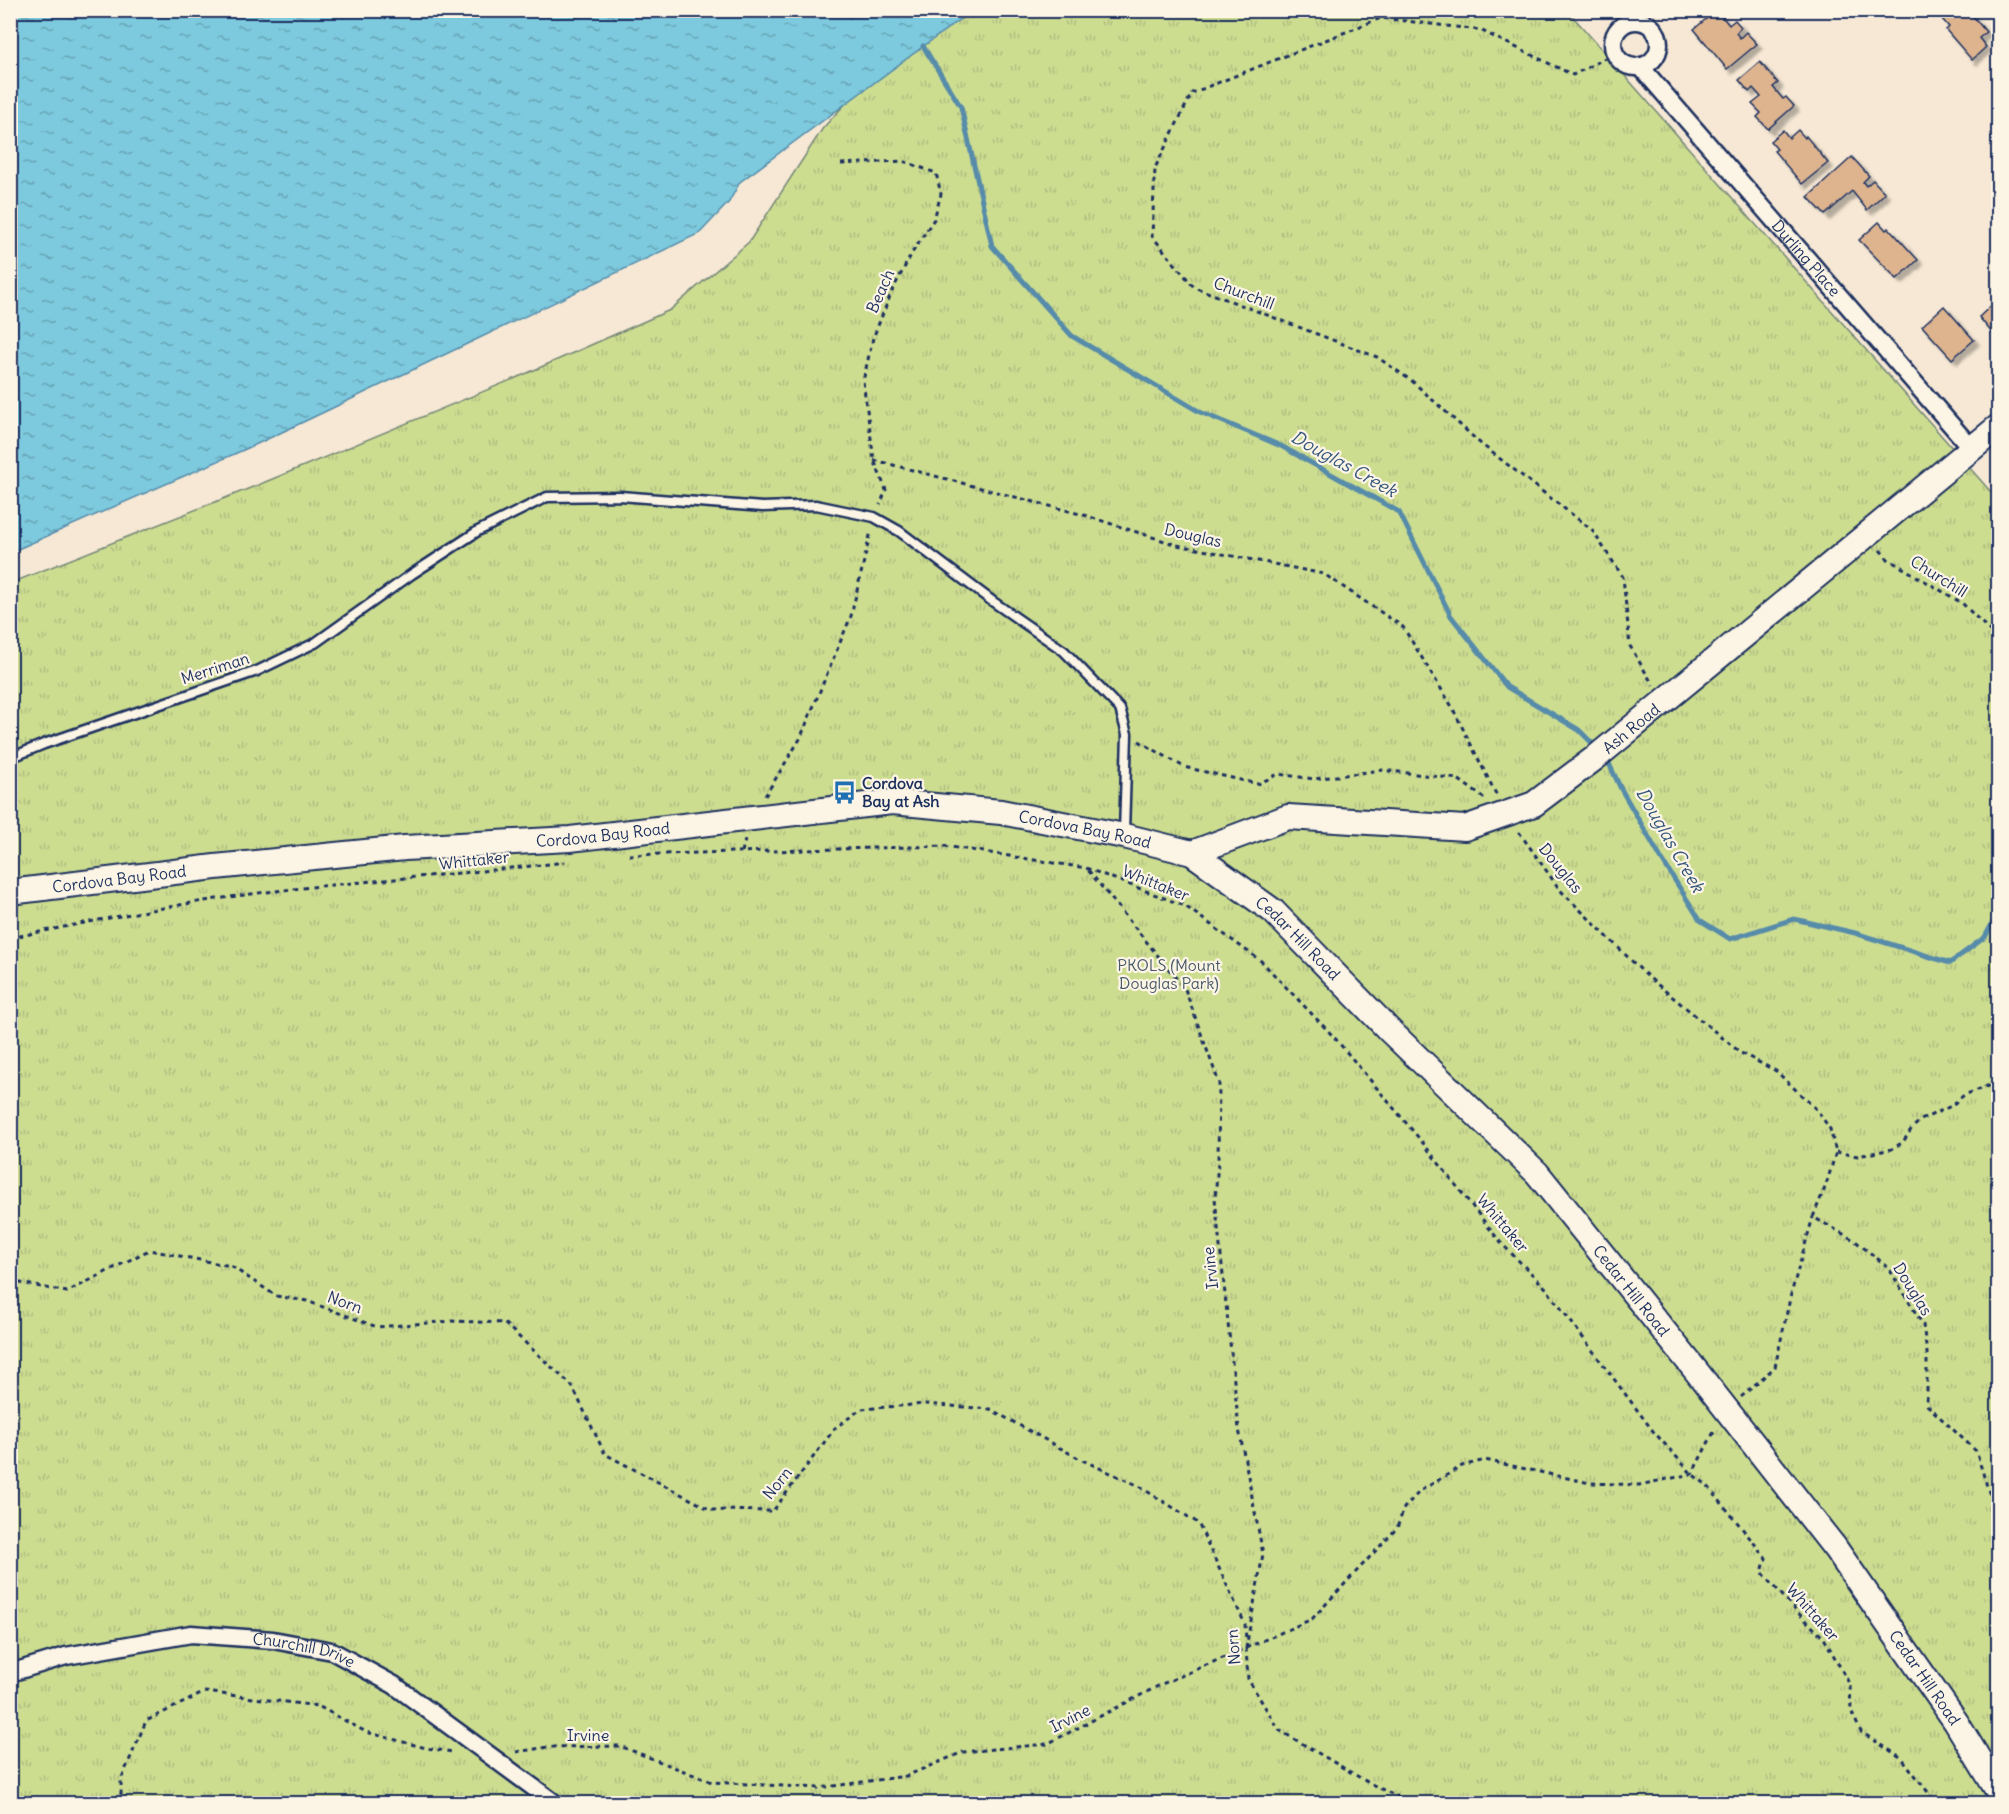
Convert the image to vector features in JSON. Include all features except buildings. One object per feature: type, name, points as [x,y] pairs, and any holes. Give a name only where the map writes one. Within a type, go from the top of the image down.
[{"type":"main road","name":"Ash Road","points":[[1192,853],[1288,817],[1465,828],[1534,804],[1595,758],[1998,427]]},
{"type":"main road","name":"Cordova Bay Road","points":[[10,892],[263,862],[405,848],[570,839],[892,802],[1001,812],[1124,836],[1192,853]]},
{"type":"main road","name":"Cedar Hill Road","points":[[1192,853],[1273,910],[1390,1031],[1537,1173],[1835,1548],[1956,1722],[1998,1791]]},
{"type":"street","points":[[1615,53],[1613,46],[1616,32],[1628,22],[1643,22],[1654,31],[1658,45],[1653,59],[1640,66]]},
{"type":"street","name":"Durling Place","points":[[1615,53],[1625,64],[1640,66],[1972,449]]},
{"type":"street","name":"Churchill Drive","points":[[10,1673],[66,1656],[192,1634],[273,1640],[332,1651],[394,1685],[556,1803]]},
{"type":"lane","name":"Merriman","points":[[10,758],[256,670],[315,643],[412,574],[478,531],[547,497],[620,496],[763,507],[816,505],[874,517],[899,531],[992,601],[1064,651],[1120,708],[1127,734],[1124,836]]},
{"type":"path","name":"Churchill","points":[[1615,53],[1573,75],[1480,30],[1382,18],[1192,93],[1155,168],[1152,236],[1194,287],[1377,357],[1412,381],[1481,444],[1592,530],[1623,576],[1630,646],[1663,702]]},
{"type":"path","name":"Beach","points":[[742,852],[752,818],[800,739],[851,616],[874,517],[886,490],[874,460],[863,381],[873,338],[902,272],[934,219],[941,194],[936,173],[903,161],[841,164]]},
{"type":"path","name":"Douglas","points":[[874,460],[1084,515],[1177,545],[1324,574],[1403,627],[1451,705],[1506,814],[1560,890],[1647,976],[1741,1053],[1776,1071],[1817,1110],[1830,1129],[1836,1152]]},
{"type":"path","name":"Churchill","points":[[1866,536],[1888,559],[1962,603],[1998,639]]},
{"type":"path","points":[[1127,734],[1184,767],[1258,784],[1278,774],[1314,778],[1382,770],[1458,778],[1506,814]]},
{"type":"path","name":"Whittaker","points":[[622,855],[945,846],[1086,868],[1185,906],[1261,961],[1334,1037],[1423,1143],[1501,1243],[1545,1287],[1653,1431],[1692,1474],[1707,1485],[1766,1558],[1762,1572],[1796,1611],[1824,1638],[1850,1685],[1851,1711],[1861,1732],[1902,1758],[1937,1803]]},
{"type":"path","name":"Whittaker","points":[[10,938],[147,911],[292,889],[477,873],[566,862]]},
{"type":"path","name":"Irvine","points":[[492,1756],[548,1747],[620,1746],[712,1782],[819,1788],[906,1776],[963,1752],[1047,1744],[1162,1684],[1246,1648],[1263,1554],[1239,1429],[1215,1198],[1219,1083],[1185,989],[1086,868]]},
{"type":"path","points":[[1246,1648],[1312,1619],[1397,1528],[1404,1508],[1420,1491],[1462,1466],[1485,1460],[1590,1483],[1639,1485],[1692,1474],[1726,1409],[1775,1367],[1791,1294],[1813,1217],[1836,1152],[1857,1156],[1892,1149],[1903,1142],[1912,1128],[1921,1120],[1951,1107],[1964,1095],[1998,1082]]},
{"type":"path","name":"Douglas","points":[[1813,1217],[1854,1240],[1888,1268],[1923,1325],[1927,1353],[1927,1405],[1976,1451],[1998,1521]]},
{"type":"path","name":"Norn","points":[[10,1281],[67,1292],[149,1250],[231,1266],[276,1296],[307,1301],[377,1327],[452,1321],[504,1323],[572,1386],[605,1454],[711,1510],[773,1511],[834,1428],[861,1409],[925,1404],[990,1409],[1080,1459],[1137,1485],[1198,1523],[1245,1624],[1248,1679],[1279,1730],[1369,1783],[1413,1803]]},
{"type":"path","points":[[121,1803],[121,1780],[146,1721],[205,1692],[318,1706],[366,1732],[426,1749],[459,1752]]},
{"type":"green space","name":"PKOLS (Mount Douglas Park)","points":[[1054,10],[1568,11],[1998,500],[1998,1803],[11,1804],[11,583],[258,485],[523,375],[670,310],[749,242],[823,128],[921,22],[929,19],[1039,15]]},
{"type":"water","points":[[11,10],[971,11],[740,182],[729,202],[700,233],[257,444],[11,552]]},
{"type":"waterway","name":"Douglas Creek","points":[[923,46],[961,107],[992,246],[1072,336],[1200,412],[1281,446],[1399,512],[1451,616],[1507,687],[1579,730],[1597,748]]},
{"type":"waterway","name":"Douglas Creek","points":[[1606,757],[1621,789],[1700,920],[1730,939],[1794,919],[1855,933],[1950,963],[1985,937],[1998,913]]},
{"type":"place","name":"Cordova Bay at Ash","points":[[844,792]]}]
